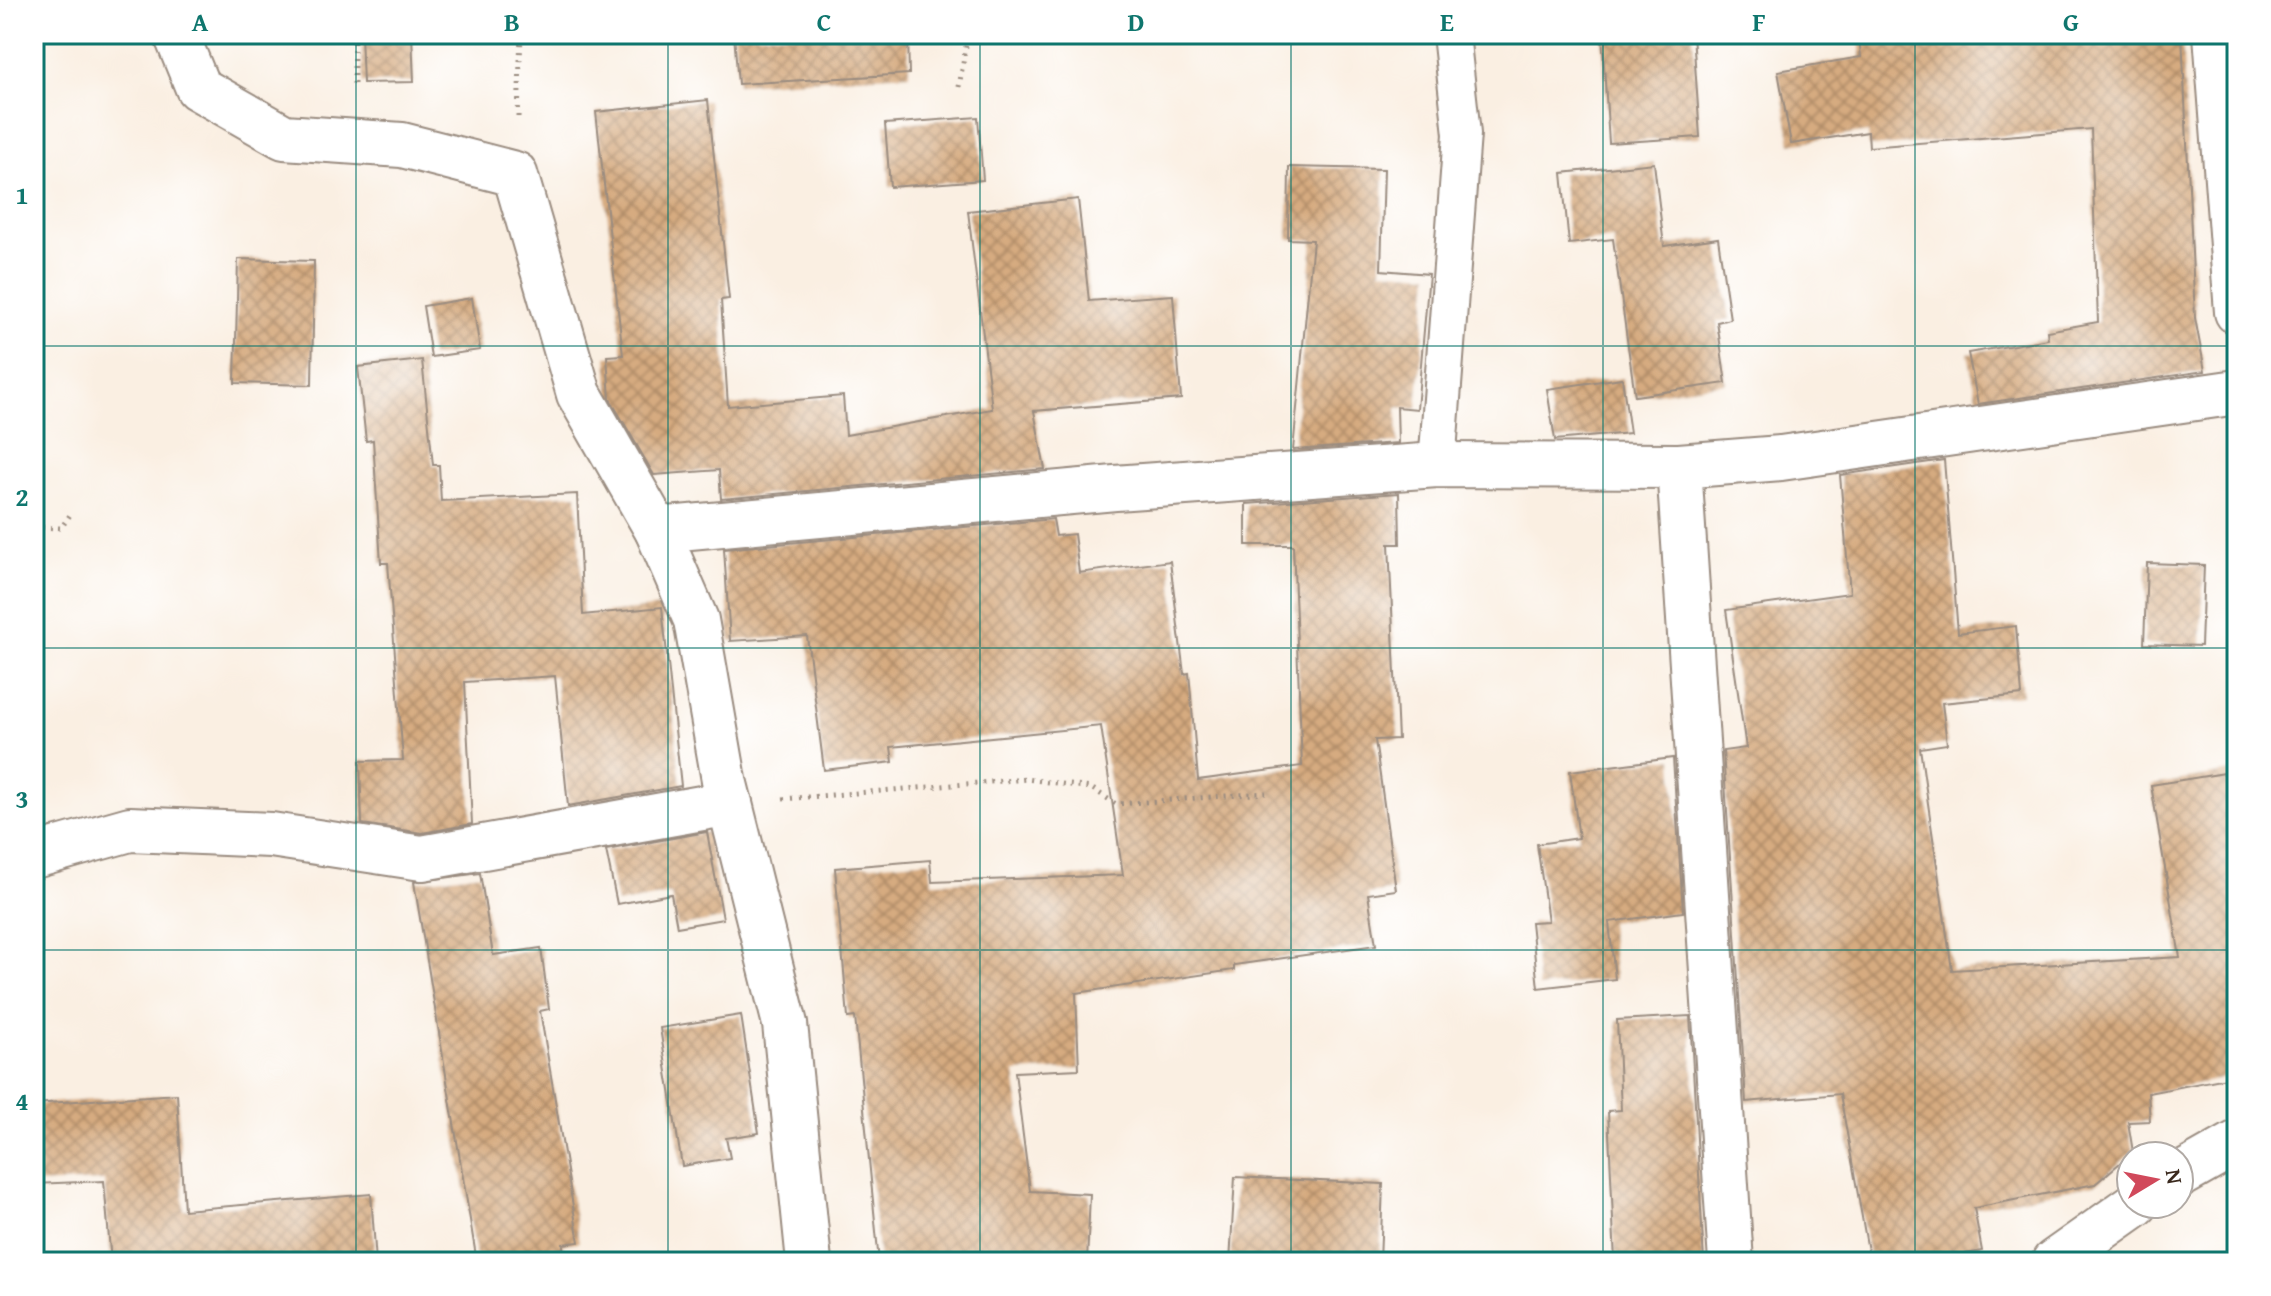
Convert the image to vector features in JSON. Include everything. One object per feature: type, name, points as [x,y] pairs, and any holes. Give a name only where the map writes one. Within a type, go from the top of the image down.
[{"type":"street","points":[[176,34],[198,88],[284,137],[402,145],[515,174],[579,394],[657,530],[696,620],[730,803],[785,1024],[809,1262]]},
{"type":"street","points":[[2216,34],[2237,312]]},
{"type":"street","points":[[657,530],[1115,488],[1437,465],[1679,466],[1781,458],[2237,392]]},
{"type":"street","points":[[1679,466],[1731,1262]]},
{"type":"street","points":[[34,856],[130,829],[271,835],[422,858],[730,803]]},
{"type":"street","points":[[2195,1167],[2237,1143]]},
{"type":"street","points":[[2054,1262],[2115,1219]]},
{"type":"lane","points":[[1437,465],[1462,134],[1451,34]]},
{"type":"path","points":[[515,174],[521,34]]},
{"type":"path","points":[[959,87],[968,34]]},
{"type":"path","points":[[34,527],[61,528],[70,515]]},
{"type":"path","points":[[730,803],[1027,779],[1091,788],[1116,804],[1266,793]]},
{"type":"building","points":[[361,34],[412,34],[414,82],[363,83]]},
{"type":"building","points":[[734,34],[908,34],[909,74],[738,84]]},
{"type":"building","points":[[1602,34],[1693,34],[1700,137],[1609,143]]},
{"type":"building","points":[[2182,34],[2195,318],[2205,371],[1978,404],[1968,353],[2048,339],[2047,331],[2098,322],[2091,129],[1869,147],[1868,132],[1791,144],[1778,71],[1861,57],[1859,36]]},
{"type":"building","points":[[708,100],[729,299],[721,300],[728,406],[843,396],[846,435],[992,409],[968,211],[1078,199],[1089,301],[1173,295],[1181,399],[1034,411],[1045,469],[721,499],[719,470],[654,475],[610,399],[607,356],[623,355],[596,112]]},
{"type":"building","points":[[978,117],[983,180],[890,187],[885,124]]},
{"type":"building","points":[[1654,163],[1664,246],[1718,238],[1730,319],[1717,322],[1726,383],[1635,396],[1613,239],[1569,244],[1562,173]]},
{"type":"building","points":[[1289,167],[1384,169],[1381,270],[1429,274],[1417,409],[1397,407],[1398,443],[1293,450],[1313,240],[1288,239]]},
{"type":"building","points":[[238,259],[314,261],[312,385],[235,383]]},
{"type":"building","points":[[472,298],[480,350],[431,357],[423,306]]},
{"type":"building","points":[[422,360],[433,465],[439,465],[441,501],[577,494],[583,615],[662,607],[681,786],[568,806],[555,676],[465,682],[472,824],[422,833],[362,824],[360,761],[403,760],[388,563],[381,563],[373,440],[366,441],[358,367]]},
{"type":"building","points":[[1622,378],[1630,433],[1555,440],[1547,389]]},
{"type":"building","points":[[1944,460],[1958,633],[2016,626],[2022,695],[1942,703],[1947,744],[1920,748],[1952,970],[2180,957],[2151,785],[2237,771],[2237,1076],[2148,1093],[2150,1121],[2128,1122],[2131,1140],[2115,1140],[2115,1167],[2095,1184],[1974,1208],[1982,1251],[1920,1262],[1870,1262],[1840,1094],[1746,1102],[1723,751],[1746,748],[1726,610],[1850,593],[1840,475]]},
{"type":"building","points":[[1399,493],[1400,544],[1389,544],[1398,739],[1375,740],[1396,890],[1368,894],[1376,945],[1234,965],[1234,970],[1076,993],[1079,1069],[1015,1072],[1030,1191],[1090,1194],[1087,1262],[879,1262],[855,1017],[848,1018],[835,868],[930,860],[932,882],[1123,875],[1101,726],[891,747],[893,762],[824,770],[807,636],[730,641],[724,549],[1053,519],[1056,536],[1074,534],[1079,573],[1170,561],[1184,674],[1189,673],[1198,780],[1302,766],[1293,545],[1246,545],[1246,504]]},
{"type":"building","points":[[2147,563],[2204,565],[2201,646],[2144,644]]},
{"type":"building","points":[[1673,758],[1683,912],[1609,922],[1615,979],[1538,988],[1531,922],[1548,921],[1537,844],[1579,838],[1570,771]]},
{"type":"building","points":[[707,832],[723,919],[677,927],[671,894],[617,904],[606,850]]},
{"type":"building","points":[[480,873],[493,955],[541,948],[549,1009],[540,1011],[579,1242],[563,1244],[563,1262],[477,1262],[414,882]]},
{"type":"building","points":[[741,1015],[759,1133],[726,1138],[730,1158],[682,1166],[660,1028]]},
{"type":"building","points":[[1690,1016],[1704,1262],[1615,1262],[1608,1111],[1621,1110],[1617,1020]]},
{"type":"building","points":[[177,1094],[184,1210],[371,1194],[376,1262],[111,1262],[104,1181],[34,1184],[34,1104]]},
{"type":"building","points":[[1235,1177],[1383,1184],[1380,1262],[1230,1262]]}]
